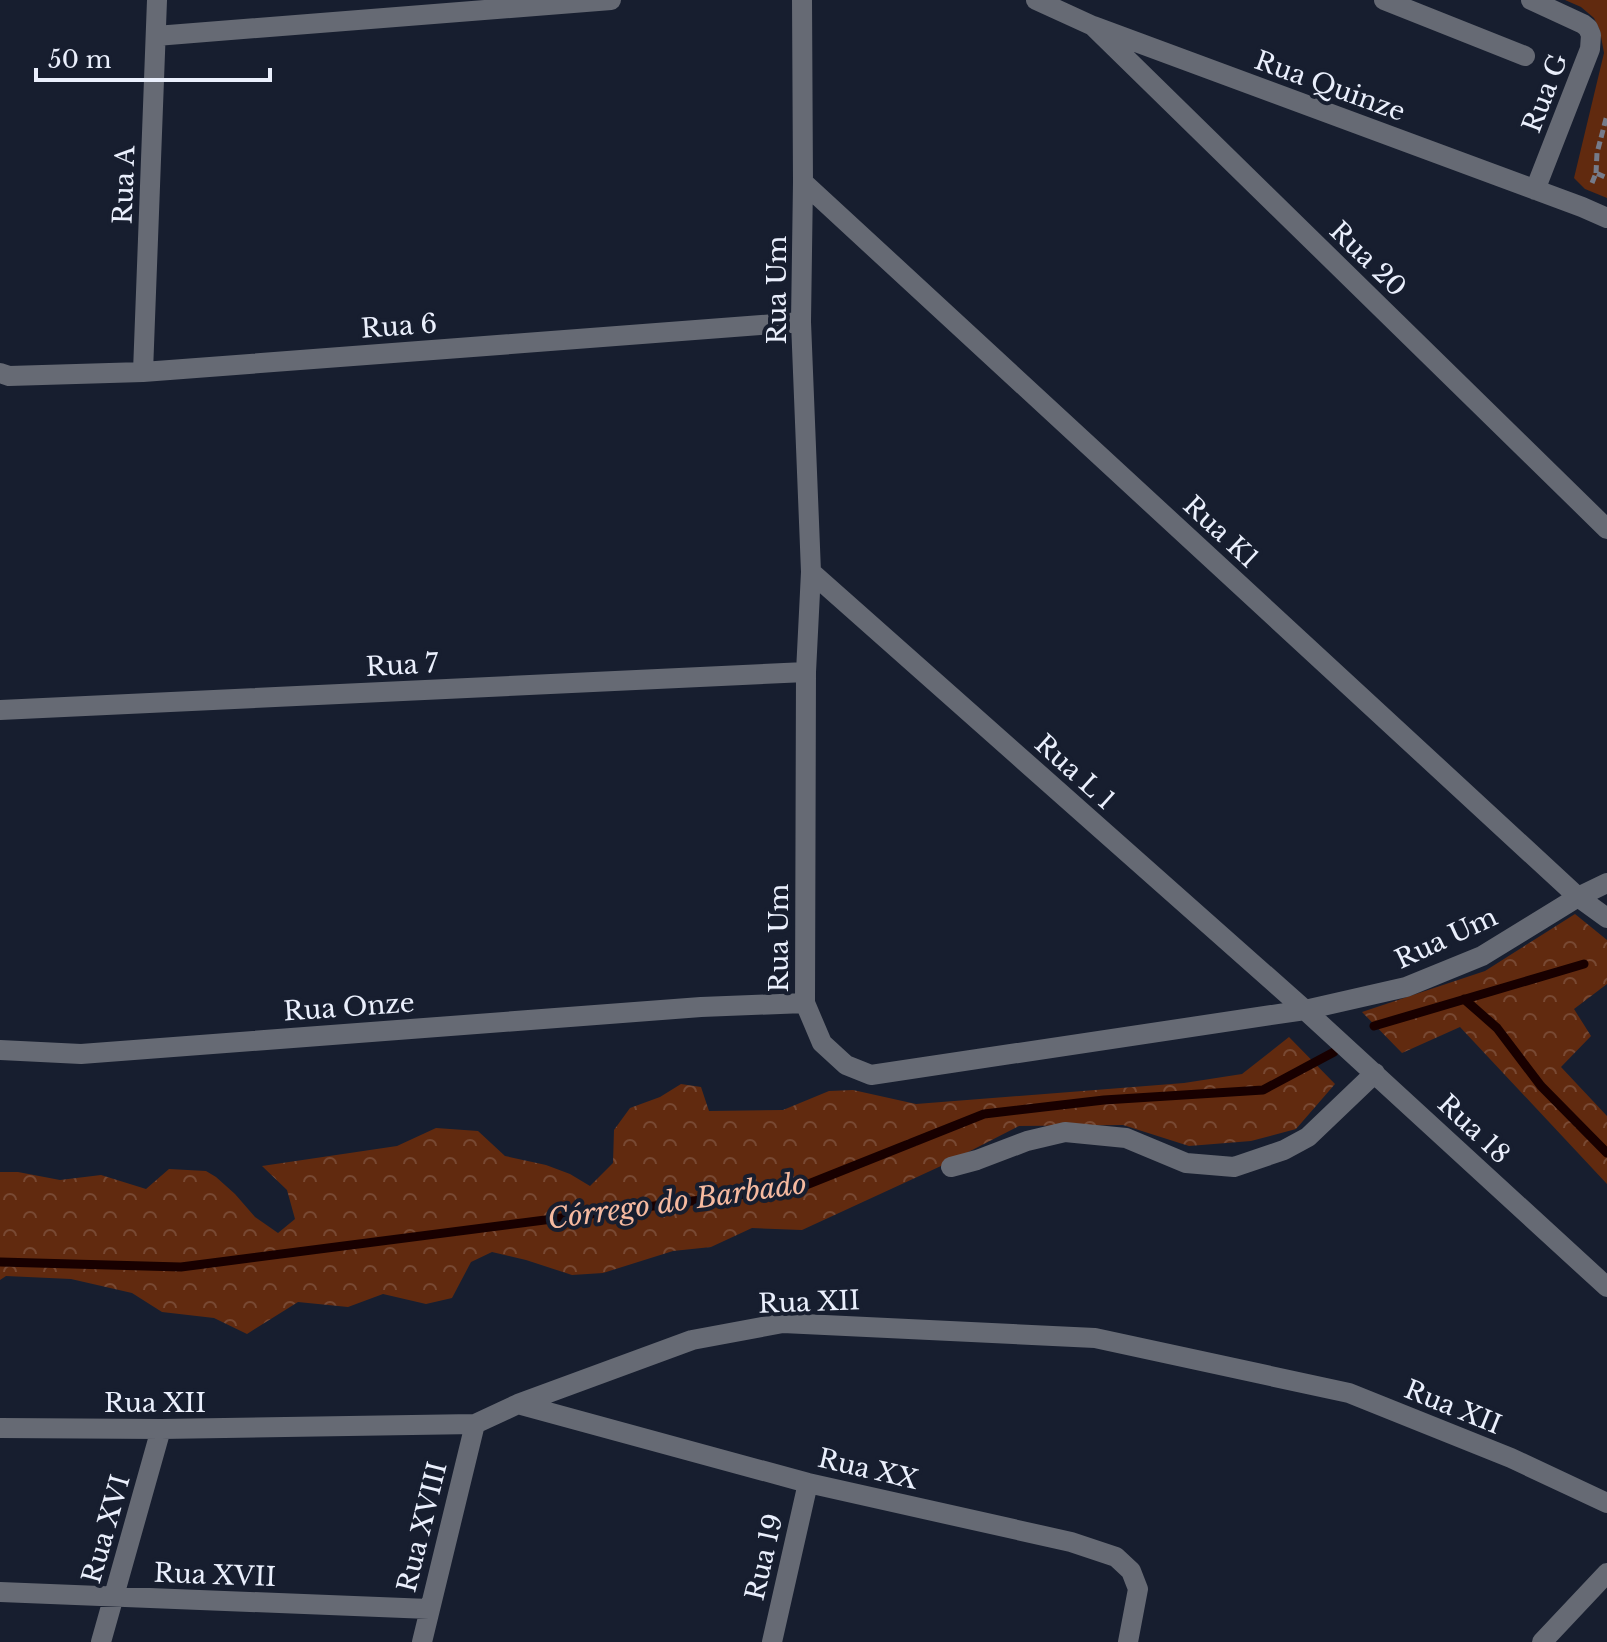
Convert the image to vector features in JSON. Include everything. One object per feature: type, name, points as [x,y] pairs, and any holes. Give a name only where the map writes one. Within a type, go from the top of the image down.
[{"type":"street","name":"Rua A","points":[[143,372],[157,0]]},
{"type":"street","points":[[156,36],[611,0]]},
{"type":"street","name":"Rua Um","points":[[802,0],[801,322],[811,572],[806,672],[805,1003],[822,1043],[846,1065],[871,1075],[1305,1010],[1406,987],[1482,956],[1578,897],[1607,883]]},
{"type":"street","name":"Rua Quinze","points":[[1036,0],[1093,26],[1607,218]]},
{"type":"street","points":[[1384,0],[1525,56]]},
{"type":"street","name":"Rua G","points":[[1531,0],[1583,24],[1588,28],[1591,41],[1535,190]]},
{"type":"street","name":"Rua 20","points":[[1093,26],[1607,529]]},
{"type":"street","name":"Rua K1","points":[[803,182],[1578,897],[1607,918]]},
{"type":"street","name":"Rua 6","points":[[0,373],[9,376],[143,372],[801,322]]},
{"type":"street","name":"Rua L 1","points":[[811,572],[1305,1010]]},
{"type":"street","name":"Rua 7","points":[[0,710],[806,672]]},
{"type":"street","name":"Rua Onze","points":[[0,1050],[81,1054],[701,1007],[805,1003]]},
{"type":"street","name":"Rua 18","points":[[1305,1010],[1607,1287]]},
{"type":"street","points":[[951,1167],[1027,1141],[1065,1132],[1126,1138],[1186,1163],[1234,1167],[1284,1150],[1308,1137],[1375,1073]]},
{"type":"street","name":"Rua XII","points":[[0,1428],[475,1424],[518,1404],[692,1340],[783,1323],[1095,1338],[1349,1393],[1511,1458],[1607,1503]]},
{"type":"street","name":"Rua XX","points":[[518,1404],[808,1483],[1071,1542],[1116,1557],[1131,1571],[1138,1589],[1128,1642]]},
{"type":"street","name":"Rua XVIII","points":[[422,1642],[475,1424]]},
{"type":"street","name":"Rua XVI","points":[[101,1642],[161,1429]]},
{"type":"street","name":"Rua 19","points":[[772,1642],[808,1483]]},
{"type":"street","points":[[1542,1642],[1607,1573]]},
{"type":"street","name":"Rua XVII","points":[[0,1592],[429,1609]]},
{"type":"path","points":[[1596,173],[1597,153],[1607,115]]},
{"type":"green space","points":[[1565,0],[1607,0],[1607,198],[1585,189],[1574,178],[1604,53],[1594,18],[1581,7]]},
{"type":"green space","points":[[1575,914],[1607,940],[1607,984],[1574,1009],[1591,1036],[1561,1067],[1607,1116],[1607,1184],[1460,1027],[1402,1053],[1362,1012],[1485,971]]},
{"type":"green space","points":[[1289,1037],[1335,1084],[1296,1129],[1251,1141],[1189,1146],[1123,1125],[1019,1126],[802,1230],[752,1228],[711,1247],[673,1251],[603,1273],[572,1275],[492,1252],[471,1262],[452,1298],[426,1304],[383,1294],[348,1307],[298,1302],[247,1334],[214,1318],[162,1312],[132,1293],[71,1279],[6,1276],[0,1280],[0,1172],[60,1180],[101,1175],[146,1189],[169,1169],[206,1171],[235,1194],[255,1217],[278,1233],[295,1219],[287,1190],[262,1166],[397,1146],[436,1128],[478,1131],[505,1156],[546,1165],[590,1186],[613,1163],[614,1130],[630,1108],[660,1097],[681,1084],[701,1087],[709,1111],[783,1110],[829,1091],[853,1090],[916,1104],[1184,1083],[1242,1074]]},
{"type":"waterway","name":"Córrego do Barbado","points":[[1374,1026],[1584,964]]},
{"type":"waterway","points":[[1464,999],[1497,1028],[1541,1086],[1607,1153]]},
{"type":"waterway","name":"Córrego do Barbado","points":[[0,1262],[181,1267],[801,1187],[984,1114],[1104,1100],[1263,1090],[1334,1052]]}]
